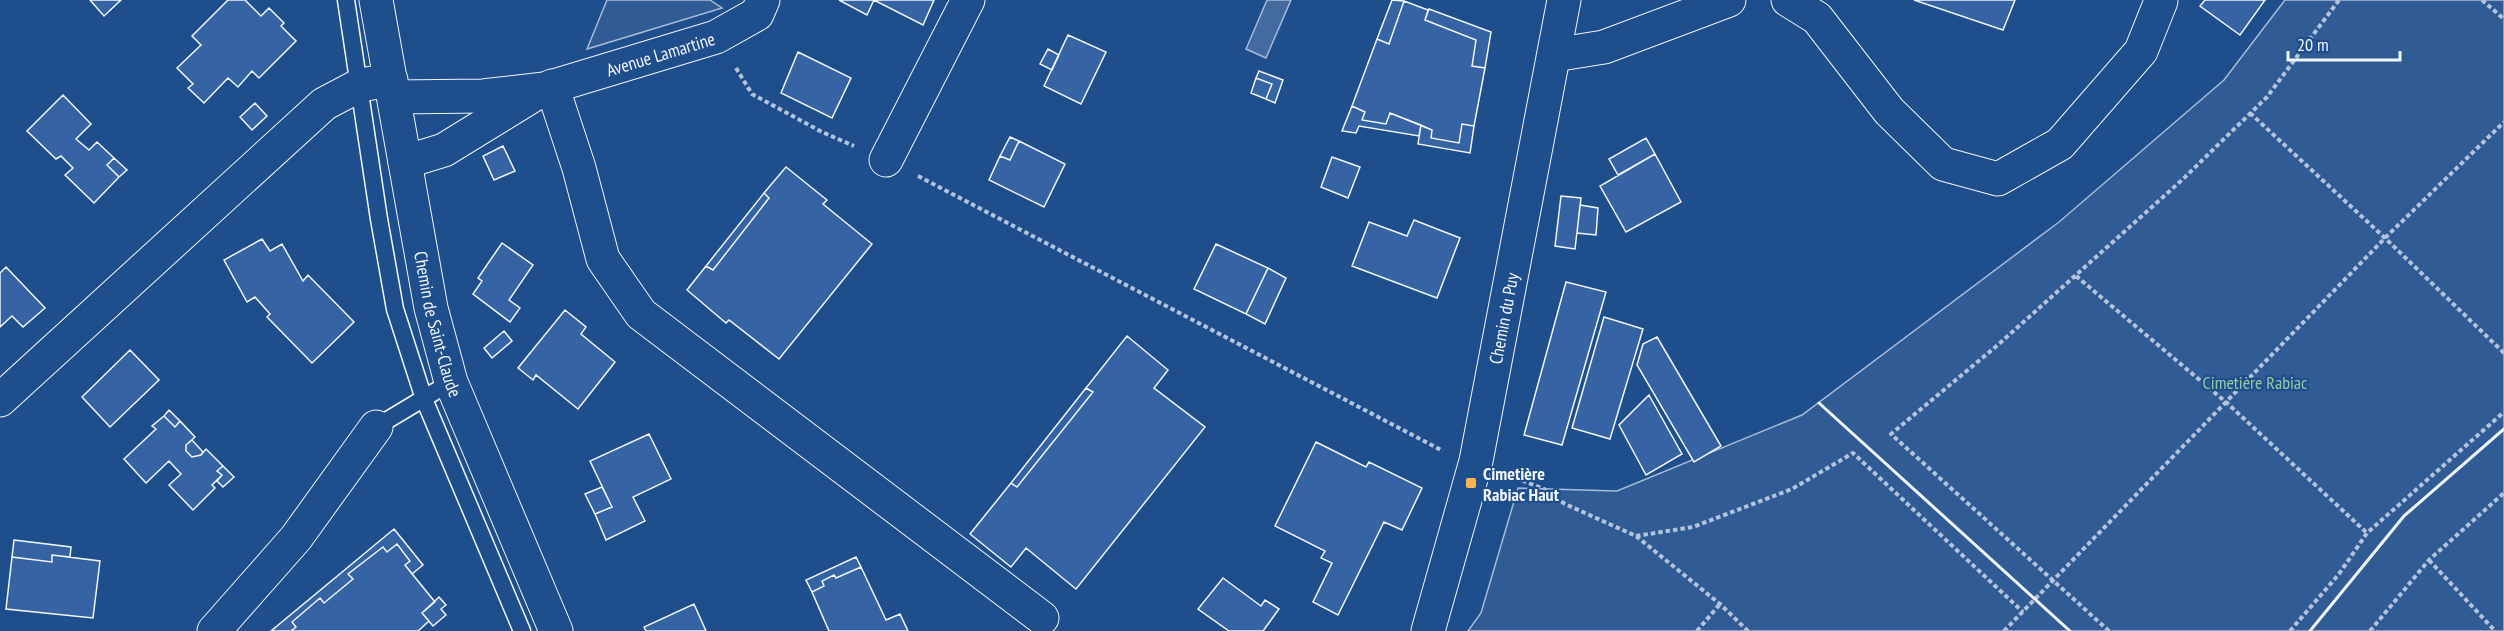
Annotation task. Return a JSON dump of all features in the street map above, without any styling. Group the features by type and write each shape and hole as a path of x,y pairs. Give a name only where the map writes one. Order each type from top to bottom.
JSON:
{"street":[{"name":"Chemin de Saint-Claude","path":"376,0 382,87 405,162 431,308 452,382 556,631"},
{"name":"Avenue Lamartine","path":"382,87 483,96 548,88 716,37 757,14 763,0"},
{"path":"886,160 968,0"},
{"name":"Chemin du Puy","path":"1428,631 1476,461 1564,0"},
{"path":"1554,55 1605,47 1729,0"},
{"path":"1788,0 1817,18 1889,111 1943,164 1998,179 2060,144 2141,51 2162,1"},
{"path":"0,400 324,104 382,87"},
{"name":"Avenue Lamartine","path":"405,162 444,150 548,88"},
{"path":"548,88 579,168 603,259 640,314 1042,618"},
{"path":"214,631 296,538 376,427"}],"lane":[{"name":"Chemin de Saint-Claude","path":"346,0 382,87 379,219 395,309 424,399 522,631"},
{"path":"376,427 452,382"}],"path":[{"path":"2109,631 1891,434 1999,344 2183,179 2267,97 2339,0"},
{"path":"2482,0 2504,19"},
{"path":"716,37 752,94 822,132 886,160 1461,461 1476,461 1544,489 1565,504 1636,536 1720,604 1748,631"},
{"path":"2250,113 2385,238 2504,353"},
{"path":"2004,631 2385,238 2504,122"},
{"path":"2076,276 2227,403 2367,533"},
{"path":"2290,631 2339,574 2367,533 2504,411"},
{"path":"1636,536 1693,527 1704,523 1792,489 1853,453 2023,612"},
{"path":"2370,631 2429,560 2504,493"},
{"path":"2429,560 2495,631"},
{"path":"1697,631 1720,604"}],"shaded area":[{"path":"607,0 710,0 722,8 587,49"},
{"path":"1267,0 1291,0 1266,58 1246,49"},
{"name":"Cimetière Rabiac","path":"2285,0 2504,0 2504,631 1468,631 1481,613 1518,488 1617,491 1802,415 2059,222 2224,80"}],"building":[{"path":"90,0 121,0 104,16"},
{"path":"228,0 245,0 261,16 269,8 284,23 281,26 296,41 259,78 252,71 238,87 228,78 204,103 188,88 193,84 177,68 201,45 192,36"},
{"path":"839,0 874,0 867,15"},
{"path":"874,0 934,0 923,25"},
{"path":"1392,0 1404,1 1389,44 1377,39"},
{"path":"1914,0 2015,0 2003,30"},
{"path":"2205,0 2265,0 2240,35 2200,6"},
{"path":"1404,1 1428,10 1425,20 1476,40 1472,66 1485,68 1474,126 1462,124 1459,143 1431,138 1432,130 1390,113 1386,124 1362,120 1365,112 1352,106 1377,39 1389,44"},
{"path":"1429,9 1491,32 1485,68 1472,66 1476,40 1425,20"},
{"path":"1068,35 1106,52 1081,104 1044,86"},
{"path":"1048,49 1059,55 1052,70 1040,64"},
{"path":"798,52 851,78 832,118 781,93"},
{"path":"1259,71 1283,80 1275,103 1266,99 1272,84 1256,78"},
{"path":"1256,78 1272,84 1266,99 1251,93"},
{"path":"63,95 91,124 76,139 89,150 97,142 114,158 107,165 119,177 94,203 65,175 73,168 61,156 56,159 27,131"},
{"path":"255,103 267,116 252,130 240,117"},
{"path":"1352,106 1365,112 1362,120 1386,124 1390,113 1421,125 1419,136 1359,126 1356,133 1342,131"},
{"path":"1462,124 1474,126 1470,153 1418,144 1421,125 1432,130 1431,138 1459,143"},
{"path":"1010,137 1019,141 1010,160 1000,156"},
{"path":"1646,138 1655,154 1618,175 1609,159"},
{"path":"1019,141 1065,164 1044,207 989,180 1000,156 1010,160"},
{"path":"503,146 515,171 494,180 483,156"},
{"path":"1655,154 1681,202 1626,232 1600,186"},
{"path":"1332,157 1360,167 1348,198 1321,187"},
{"path":"114,158 127,170 119,177 107,165"},
{"path":"786,167 827,200 823,204 872,244 779,359 729,320 726,323 687,290 706,266 713,270 769,198 764,193"},
{"path":"764,193 769,198 713,270 706,266"},
{"path":"1561,196 1581,198 1575,249 1555,246"},
{"path":"1580,205 1598,208 1596,235 1577,233"},
{"path":"1414,220 1460,238 1437,298 1352,266 1369,222 1407,236"},
{"path":"262,239 270,251 282,244 303,281 308,275 354,322 312,363 267,317 270,314 255,297 247,302 224,260"},
{"path":"502,243 533,265 509,300 520,308 510,322 473,294 482,281 478,278"},
{"path":"1216,244 1268,268 1246,314 1194,289"},
{"path":"6,267 45,308 23,327 12,316 0,327 0,273"},
{"path":"1268,268 1286,278 1265,324 1246,314"},
{"path":"1566,282 1606,292 1562,445 1524,435"},
{"path":"565,310 586,327 581,334 615,362 578,409 536,375 533,380 518,368"},
{"path":"1604,317 1643,329 1610,439 1572,428"},
{"path":"504,331 512,341 492,358 484,348"},
{"path":"1127,336 1168,370 1154,388 1205,427 1076,589 1026,548 1011,567 970,534 1011,483 1017,487 1093,392 1086,388"},
{"path":"1657,337 1721,446 1694,462 1637,365 1643,344"},
{"path":"130,350 159,380 110,427 82,397"},
{"path":"1086,388 1093,392 1017,487 1011,483"},
{"path":"1649,395 1682,454 1646,475 1619,425"},
{"path":"169,410 180,421 175,427 164,416"},
{"path":"164,416 175,427 180,421 195,437 186,445 186,451 192,457 201,455 206,449 223,466 217,471 222,475 212,485 215,488 193,510 169,485 181,474 169,461 146,483 124,459 156,429 152,426"},
{"path":"649,434 671,479 633,497 645,521 606,540 595,514 612,507 590,461"},
{"path":"192,440 203,452 201,455 192,457 186,451 186,445"},
{"path":"1316,442 1366,467 1369,462 1422,488 1402,530 1384,522 1338,615 1313,602 1332,563 1321,558 1325,551 1275,526"},
{"path":"223,466 234,477 223,487 217,481 222,475 217,471"},
{"path":"602,487 612,507 595,514 585,494"},
{"path":"394,529 423,565 412,574 405,565 410,561 397,544 387,552 383,547 348,574 353,579 324,603 320,598 292,622 296,627 291,631 271,631"},
{"path":"14,540 71,547 70,557 52,555 52,562 12,557"},
{"path":"397,544 410,561 405,565 435,602 422,613 429,621 418,631 291,631 296,627 292,622 320,598 324,603 353,579 348,574 383,547 387,552"},
{"path":"52,555 100,561 93,618 6,609 12,557 52,562"},
{"path":"856,557 861,567 836,578 834,575 822,581 824,586 812,592 806,580"},
{"path":"861,567 886,620 900,614 908,631 829,631 812,592 824,586 822,581 834,575 836,578"},
{"path":"1223,578 1261,606 1265,600 1279,609 1263,631 1229,631 1198,609"},
{"path":"439,597 446,605 441,609 446,615 433,626 422,613"},
{"path":"694,604 706,631 646,631 644,627"}],"wall":[{"path":"1819,403 2070,631"},
{"path":"2310,631 2404,516 2504,429"}],"place":[{"name":"Cimetière Rabiac Haut","path":"1471,483"}]}
